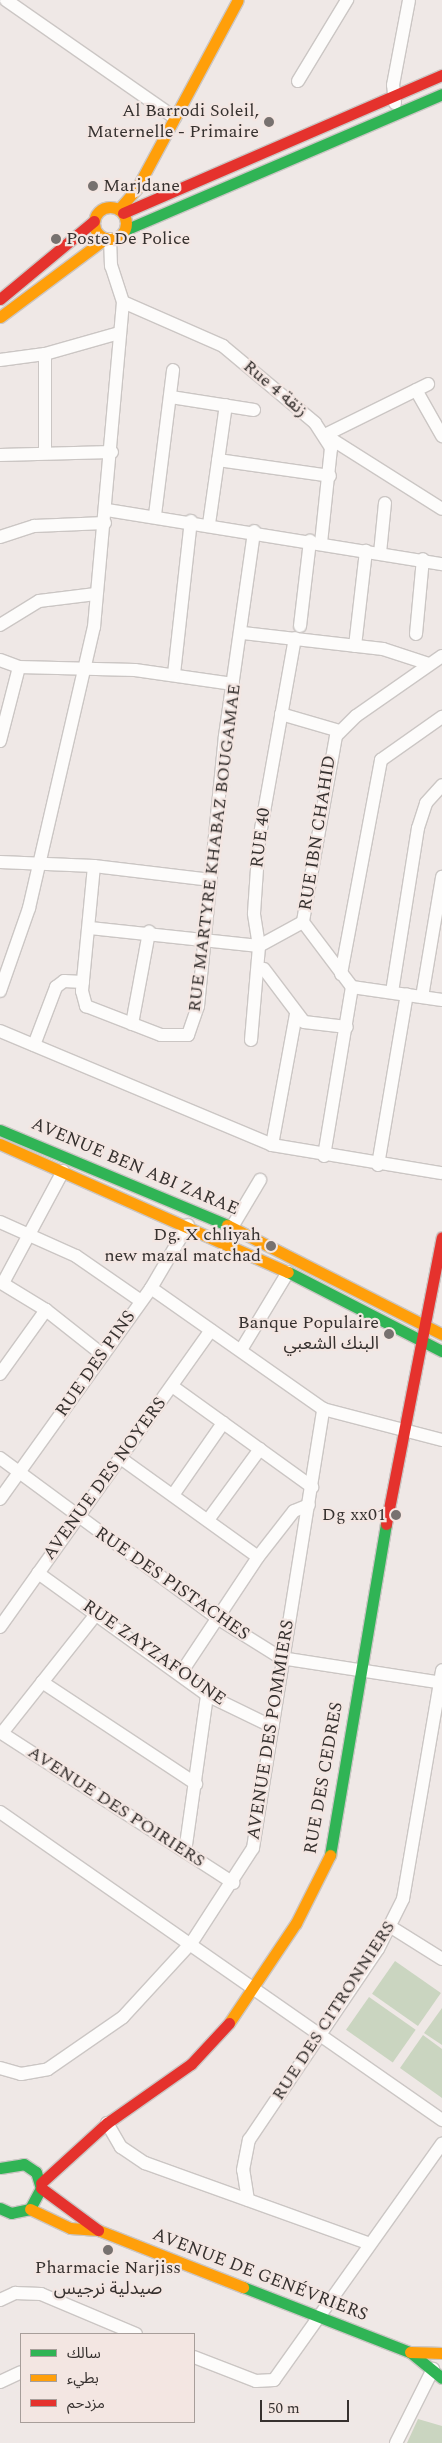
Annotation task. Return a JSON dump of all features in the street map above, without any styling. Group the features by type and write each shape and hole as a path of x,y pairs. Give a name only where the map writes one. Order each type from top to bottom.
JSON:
{"main road":[{"path":"117,210 174,118 238,0"},
{"path":"0,299 94,221 442,75"},
{"path":"0,317 63,266 125,230 397,110 442,94"},
{"path":"306,133 316,146"},
{"path":"117,210 125,230"},
{"path":"94,221 97,232 108,239"},
{"name":"AVENUE BEN ABI ZARAE","path":"0,1130 232,1227 442,1334"},
{"name":"AVENUE BEN ABI ZARAE","path":"0,1144 288,1272 442,1351"},
{"name":"RUE DES CEDRES","path":"30,2210 41,2185 72,2152 107,2123 191,2064 217,2040 256,1986 296,1923 330,1855 403,1426 424,1343 442,1237"},
{"name":"RUE DES CEDRES","path":"30,2167 72,2152"},
{"path":"2,2165 30,2167"},
{"name":"AVENUE DE GENÉVRIERS","path":"30,2167 41,2185 98,2230 318,2318 410,2352 442,2353"},
{"path":"1,2210 21,2213 30,2210"},
{"name":"AVENUE DE GENÉVRIERS","path":"30,2210 70,2228 98,2230"},
{"name":"AVENUE DE GENÉVRIERS","path":"410,2352 437,2374"}],"street":[{"path":"298,81 347,0"},
{"path":"397,110 393,94 409,0"},
{"path":"13,2 174,118"},
{"path":"0,991 21,937 88,668 106,517 119,333 123,302 111,266 108,239"},
{"name":"Rue 4 زنقة","path":"123,302 223,346 325,435 442,509"},
{"path":"0,360 45,354 119,333"},
{"path":"45,354 45,452"},
{"path":"155,515 173,370"},
{"path":"300,626 315,542 330,476 331,448 325,435 428,384"},
{"path":"416,390 442,436"},
{"path":"171,397 254,410"},
{"path":"209,524 226,405"},
{"path":"0,455 45,452 112,452"},
{"path":"218,460 330,476"},
{"path":"380,553 385,503"},
{"path":"0,537 34,526 106,517 155,515 423,559 442,564"},
{"path":"174,674 191,521"},
{"name":"RUE MARTYRE KHABAZ BOUGAMAE","path":"94,866 90,928 83,982 86,1006 170,1037 191,1032 206,938 233,684 243,633 254,531"},
{"path":"355,646 366,551"},
{"path":"416,634 423,559"},
{"path":"0,626 39,601 96,594"},
{"path":"243,633 403,653 429,664"},
{"name":"RUE 40","path":"251,1040 259,946 254,912 259,840 295,638"},
{"name":"RUE IBN CHAHID","path":"352,987 303,922 332,747 339,731 442,656"},
{"path":"0,660 19,667 88,668 174,674 233,684"},
{"path":"0,740 19,667"},
{"path":"280,714 339,731"},
{"path":"341,974 381,760 442,717"},
{"path":"392,992 418,828 426,803 442,785"},
{"path":"0,862 94,866 211,880"},
{"path":"422,997 442,877"},
{"path":"90,928 206,938 259,946 303,922"},
{"path":"132,1024 149,932"},
{"path":"264,969 296,1014 312,1025 347,1027"},
{"path":"34,1045 57,985 83,982"},
{"path":"324,1156 347,1027 352,987 442,1000"},
{"path":"378,1165 407,994"},
{"path":"272,1145 296,1014"},
{"path":"0,1031 272,1145 378,1165 442,1173"},
{"path":"63,1171 32,1235 1,1283 46,1310 103,1355"},
{"path":"232,1227 260,1180"},
{"path":"0,1222 32,1235 97,1268 141,1301"},
{"name":"RUE DES PINS","path":"0,1499 151,1288 188,1226"},
{"path":"242,1350 288,1272"},
{"path":"151,1288 242,1350 323,1409 403,1426 442,1440"},
{"path":"2,1366 46,1310"},
{"name":"AVENUE DES NOYERS","path":"0,1627 77,1516 211,1330"},
{"path":"172,1386 312,1487"},
{"name":"AVENUE DES POMMIERS","path":"0,2068 34,2073 67,2058 123,2016 192,1942 233,1883 253,1848 273,1727 281,1658 309,1505 323,1409"},
{"path":"173,1495 222,1423"},
{"path":"208,1520 260,1449"},
{"path":"119,1457 258,1557"},
{"name":"RUE DES PISTACHES","path":"0,1458 217,1618 281,1658 441,1683"},
{"path":"181,1673 258,1557 294,1511 309,1505"},
{"name":"RUE ZAYZAFOUNE","path":"38,1573 181,1673 207,1695 273,1727"},
{"path":"1,1732 97,1613"},
{"name":"RUE DES CITRONNIERS","path":"248,2200 243,2170 249,2140 322,2034 391,1927 413,1860 442,1670"},
{"path":"42,1682 196,1784"},
{"path":"185,1852 207,1695"},
{"name":"AVENUE DES POIRIERS","path":"1,1732 233,1883"},
{"path":"0,1812 256,1986 442,2120"},
{"path":"391,1927 442,1959"},
{"path":"107,2123 132,2156 370,2244"},
{"path":"195,2357 269,2382 288,2364 318,2318 442,2144"},
{"path":"0,2300 15,2293 41,2294 115,2330 131,2333"},
{"path":"0,2382 20,2372"},
{"path":"396,2443 437,2374"}],"green space":[{"path":"395,1961 441,1993 418,2026 372,1994"},
{"path":"369,1997 416,2030 393,2062 346,2030"},
{"path":"442,2008 442,2045 424,2033"},
{"path":"423,2035 442,2049 442,2098 400,2068"},
{"path":"418,2419 442,2426 442,2443 407,2443"}],"traffic: fast":[{"path":"125,230 442,94"},
{"path":"0,1130 227,1225"},
{"path":"288,1272 442,1351"},
{"path":"330,1855 386,1524"},
{"path":"0,2168 24,2164 36,2172 41,2188 30,2209 11,2213 0,2208"},
{"path":"243,2287 410,2352 442,2378"}],"traffic: slow":[{"path":"119,209 137,188 238,0"},
{"path":"110,207 116,208 121,212 125,217 126,223 125,229 121,234 116,238 110,239 104,238 99,234 95,229 94,223 95,217 99,212 104,208 110,207"},
{"path":"0,317 106,238"},
{"path":"0,1144 288,1272"},
{"path":"227,1225 442,1334"},
{"path":"229,2023 296,1923 330,1855"},
{"path":"30,2209 70,2228 98,2230 243,2287"},
{"path":"410,2352 442,2353"}],"traffic: jam":[{"path":"123,213 442,75"},
{"path":"0,299 94,221"},
{"path":"386,1524 442,1237"},
{"path":"41,2183 107,2123 191,2064 229,2023"},
{"path":"41,2188 98,2230"}],"place":[{"name":"Al Barrodi Soleil, Maternelle - Primaire","path":"269,122"},
{"name":"Marjdane","path":"93,186"},
{"name":"Poste De Police","path":"56,239"},
{"name":"Dg. X chliyah new mazal matchad","path":"271,1246"},
{"name":"Banque Populaire البنك الشعبي","path":"389,1334"},
{"name":"Dg xx01","path":"396,1515"},
{"name":"Pharmacie Narjiss صيدلية نرجيس","path":"108,2250"}]}
